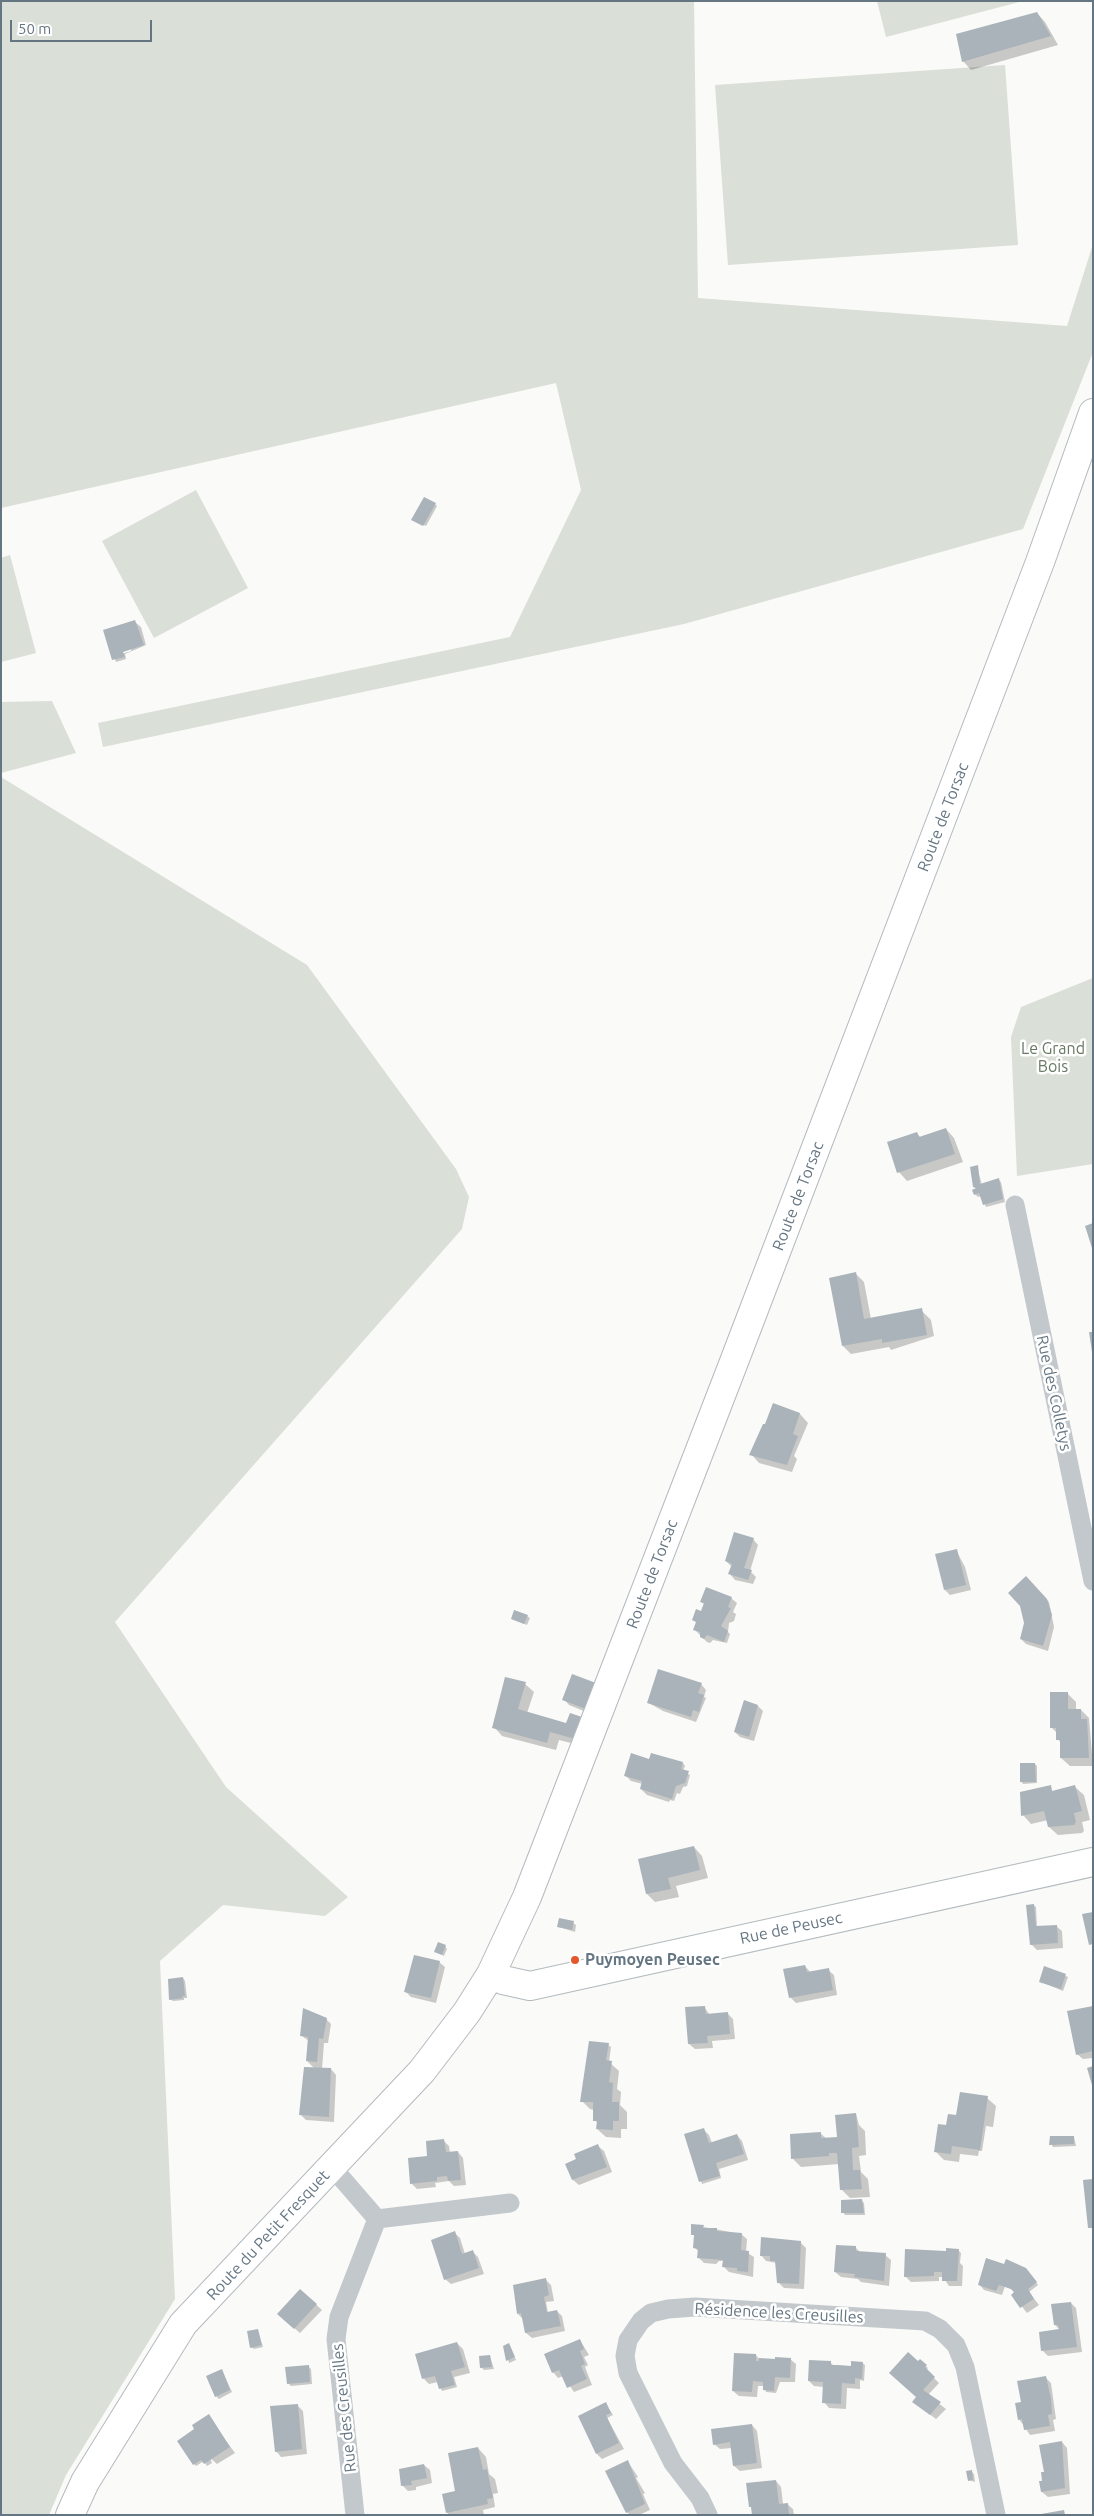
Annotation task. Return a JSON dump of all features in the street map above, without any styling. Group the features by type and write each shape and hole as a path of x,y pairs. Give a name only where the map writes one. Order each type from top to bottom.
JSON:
{"street":[{"name":"Route de Torsac","path":"491,1974 527,1897 725,1385 1036,571 1093,413"},
{"name":"Rue des Colletys","path":"1015,1205 1093,1581"},
{"name":"Rue de Peusec","path":"491,1974 503,1980 530,1986 1093,1862"},
{"name":"Route du Petit Fresquet","path":"70,2515 85,2482 183,2324 422,2071 468,2012 491,1974"},
{"path":"332,2167 377,2219 510,2203"},
{"name":"Rue des Creusilles","path":"356,2515 336,2339 340,2317 377,2219"},
{"name":"Résidence les Creusilles","path":"708,2515 700,2498 673,2463 628,2373 625,2356 628,2340 641,2320 651,2313 668,2309 695,2307 925,2320 940,2329 956,2345 965,2367 996,2515"}],"green space":[{"path":"1,1 694,1 698,298 1067,326 1093,244 1093,352 1023,529 684,624 103,747 98,723 510,637 581,490 556,383 1,508"},
{"path":"877,1 1023,1 886,37"},
{"path":"1005,65 1018,245 728,265 715,85"},
{"path":"196,490 248,588 154,638 102,541"},
{"path":"10,555 36,653 1,662 1,558"},
{"path":"52,701 76,753 1,773 1,702"},
{"path":"1,777 307,965 456,1169 469,1197 462,1229 115,1622 226,1787 348,1897 325,1916 223,1905 160,1961 175,2299 66,2475 49,2515 1,2515"},
{"name":"Le Grand Bois","path":"1093,978 1093,1164 1017,1176 1011,1037 1021,1007"}],"building":[{"path":"1037,12 1051,36 962,62 956,34"},
{"path":"424,497 436,503 423,526 411,520"},
{"path":"135,620 144,645 123,652 125,657 112,660 103,630"},
{"path":"946,1128 955,1154 897,1173 887,1142 917,1132 919,1137"},
{"path":"978,1165 980,1184 999,1178 1003,1199 983,1205 979,1193 974,1195 972,1190 976,1188 973,1187 970,1167"},
{"path":"1093,1223 1093,1248 1092,1248 1085,1226"},
{"path":"856,1272 864,1319 922,1308 927,1335 882,1343 882,1339 842,1346 829,1278"},
{"path":"1089,1332 1093,1332 1093,1352 1092,1352"},
{"path":"773,1403 800,1413 793,1434 798,1436 787,1465 749,1455 763,1424 765,1424"},
{"path":"734,1532 754,1538 744,1568 752,1570 748,1580 728,1574 732,1564 725,1561"},
{"path":"957,1549 966,1585 944,1590 935,1554"},
{"path":"1026,1576 1047,1599 1052,1615 1043,1646 1020,1639 1024,1623 1020,1606 1008,1593"},
{"path":"706,1587 732,1597 728,1607 731,1608 721,1626 728,1631 724,1642 707,1635 704,1639 700,1637 700,1632 693,1630 696,1622 692,1620 696,1609 701,1611 704,1603 700,1602"},
{"path":"514,1610 528,1615 524,1624 511,1619"},
{"path":"658,1669 702,1683 698,1693 704,1695 699,1712 693,1710 691,1717 647,1703"},
{"path":"572,1674 596,1683 586,1709 562,1700"},
{"path":"505,1677 526,1682 518,1709 566,1723 570,1713 582,1717 575,1739 550,1732 547,1743 492,1728"},
{"path":"1050,1692 1068,1692 1068,1709 1081,1709 1081,1719 1087,1719 1089,1758 1060,1758 1060,1740 1056,1740 1056,1728 1050,1728"},
{"path":"744,1700 758,1705 749,1737 734,1732"},
{"path":"631,1753 649,1759 651,1753 683,1762 681,1769 689,1771 685,1783 676,1786 672,1799 640,1789 642,1781 624,1776"},
{"path":"1020,1763 1035,1763 1036,1782 1020,1782"},
{"path":"1051,1785 1052,1791 1075,1785 1082,1811 1074,1813 1076,1822 1074,1825 1048,1827 1044,1811 1021,1816 1020,1792"},
{"path":"694,1846 700,1870 668,1878 671,1889 646,1894 638,1859"},
{"path":"1034,1904 1036,1926 1057,1925 1058,1943 1030,1945 1026,1905"},
{"path":"1093,1912 1093,1944 1089,1945 1082,1914"},
{"path":"559,1918 574,1921 572,1930 557,1927"},
{"path":"438,1942 446,1945 442,1955 434,1952"},
{"path":"414,1955 440,1961 431,1998 404,1992"},
{"path":"805,1965 807,1972 829,1968 833,1990 789,1998 783,1969"},
{"path":"1044,1966 1066,1974 1061,1989 1039,1982"},
{"path":"183,1977 185,1996 169,2000 168,1979"},
{"path":"705,2006 706,2014 728,2012 730,2034 707,2036 708,2043 688,2044 685,2007"},
{"path":"1093,2006 1093,2051 1076,2055 1067,2011"},
{"path":"303,2008 327,2018 323,2039 319,2038 317,2062 306,2061 308,2037 300,2036"},
{"path":"589,2041 609,2043 606,2060 612,2061 609,2082 613,2083 612,2102 619,2102 619,2121 613,2121 613,2130 596,2129 597,2121 593,2121 593,2102 580,2102"},
{"path":"1093,2066 1093,2085 1092,2085 1087,2068"},
{"path":"304,2067 331,2068 329,2117 299,2115"},
{"path":"960,2092 988,2096 980,2150 952,2146 951,2154 934,2152 938,2124 946,2125 948,2114 956,2115"},
{"path":"856,2113 859,2147 852,2148 853,2170 860,2170 862,2189 840,2190 837,2153 829,2153 829,2156 791,2159 790,2134 821,2132 821,2138 837,2137 835,2115"},
{"path":"704,2128 709,2143 737,2134 744,2154 716,2163 720,2176 699,2182 684,2134"},
{"path":"1050,2136 1074,2136 1074,2144 1049,2145"},
{"path":"444,2139 446,2152 458,2151 461,2180 448,2181 447,2176 437,2177 437,2181 410,2184 408,2158 427,2156 426,2141"},
{"path":"598,2144 607,2167 572,2180 565,2164 576,2159 574,2154"},
{"path":"1093,2179 1093,2228 1088,2228 1083,2180"},
{"path":"862,2199 864,2213 841,2213 841,2200"},
{"path":"691,2224 704,2225 703,2228 717,2228 717,2231 742,2233 741,2250 749,2251 748,2272 737,2271 737,2268 722,2267 723,2260 697,2258 698,2249 693,2248 694,2235 691,2235"},
{"path":"455,2231 462,2254 473,2250 479,2268 444,2280 431,2240"},
{"path":"761,2237 801,2241 799,2284 777,2283 775,2261 770,2261 770,2256 760,2256"},
{"path":"836,2245 856,2246 856,2251 886,2253 884,2281 854,2277 855,2274 834,2272"},
{"path":"946,2248 959,2249 957,2281 942,2281 942,2272 934,2272 934,2276 904,2277 905,2249 946,2251"},
{"path":"986,2258 1004,2264 1006,2259 1026,2268 1037,2282 1028,2289 1034,2299 1020,2308 1011,2295 1014,2292 1011,2289 999,2285 996,2291 978,2285"},
{"path":"546,2278 549,2295 544,2297 547,2312 557,2310 561,2326 525,2333 521,2313 517,2314 513,2285"},
{"path":"300,2289 317,2304 294,2329 277,2314"},
{"path":"1071,2302 1077,2347 1041,2351 1039,2332 1059,2329 1058,2325 1054,2325 1051,2304"},
{"path":"258,2329 262,2345 250,2348 247,2331"},
{"path":"580,2339 584,2349 580,2351 585,2364 581,2366 587,2379 567,2388 559,2370 552,2373 544,2354"},
{"path":"457,2342 465,2367 451,2371 455,2385 439,2389 435,2376 422,2379 415,2354"},
{"path":"509,2343 515,2357 506,2361 503,2346"},
{"path":"908,2352 918,2361 920,2359 927,2365 925,2367 935,2377 923,2390 941,2402 930,2415 912,2402 916,2397 889,2373"},
{"path":"734,2353 756,2354 756,2361 759,2361 759,2358 791,2358 790,2378 775,2377 774,2391 763,2390 763,2382 753,2381 752,2392 732,2391"},
{"path":"490,2355 492,2367 480,2368 479,2356"},
{"path":"809,2360 831,2361 831,2365 851,2366 851,2361 863,2362 862,2379 855,2378 855,2384 842,2383 841,2404 822,2403 823,2382 808,2381"},
{"path":"309,2365 310,2382 287,2384 285,2367"},
{"path":"222,2369 230,2390 215,2397 206,2376"},
{"path":"1046,2376 1051,2399 1052,2414 1048,2415 1050,2426 1024,2430 1022,2419 1018,2420 1015,2403 1021,2402 1017,2381"},
{"path":"606,2402 611,2413 606,2415 619,2443 596,2454 578,2416"},
{"path":"298,2404 302,2449 275,2452 270,2406"},
{"path":"209,2414 230,2447 204,2464 201,2460 193,2465 177,2441 194,2429 192,2425"},
{"path":"752,2424 757,2463 733,2466 730,2442 713,2445 711,2429"},
{"path":"1062,2441 1065,2488 1041,2492 1039,2481 1042,2481 1041,2472 1044,2472 1039,2445"},
{"path":"478,2447 483,2470 487,2469 493,2498 487,2499 488,2504 446,2513 442,2494 455,2491 448,2453"},
{"path":"628,2460 645,2504 626,2513 605,2471"},
{"path":"424,2464 427,2478 411,2481 412,2485 401,2486 399,2469"},
{"path":"972,2470 973,2480 968,2481 966,2471"},
{"path":"776,2480 779,2504 788,2503 789,2515 752,2515 746,2483"},
{"path":"1064,2510 1065,2515 1041,2515 1041,2514"}],"place":[{"name":"Puymoyen Peusec","path":"575,1960"}]}
